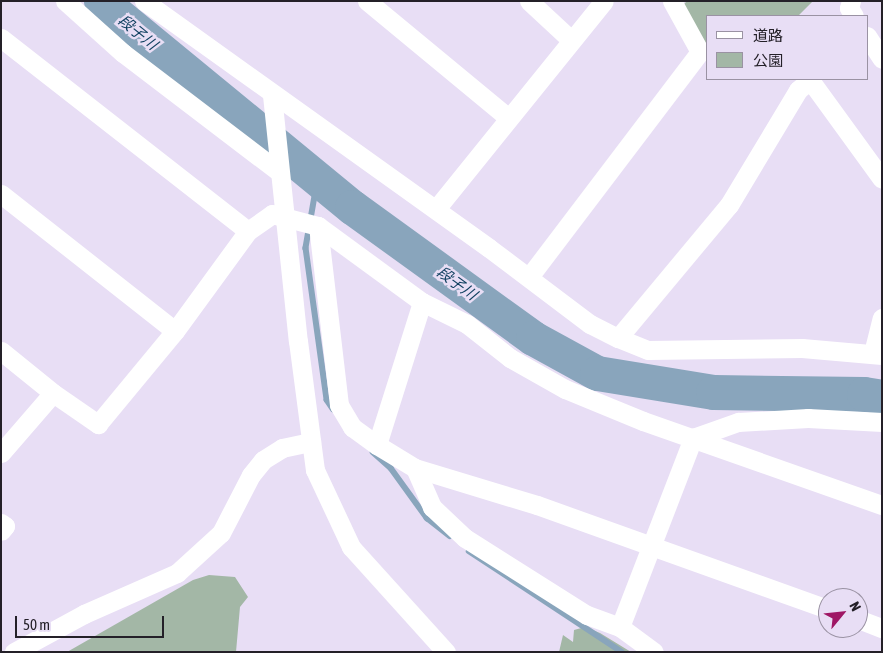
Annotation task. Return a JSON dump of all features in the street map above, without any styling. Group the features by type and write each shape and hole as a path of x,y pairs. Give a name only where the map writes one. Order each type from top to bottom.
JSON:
{"street":[{"path":"64,1 123,53 278,168"},
{"path":"144,1 272,95 436,209 590,324 618,338 648,350 802,348 877,354 882,318"},
{"path":"367,1 507,118"},
{"path":"530,1 572,40"},
{"path":"436,209 507,118 604,1"},
{"path":"529,277 700,52 672,1"},
{"path":"851,1 848,8 853,15"},
{"path":"868,37 882,58"},
{"path":"1,38 248,231"},
{"path":"618,338 729,205 798,90 810,80 882,179"},
{"path":"272,95 278,168 315,470 351,547 446,652"},
{"path":"1,194 175,331"},
{"path":"1,351 53,393 98,424 175,331 248,231 272,214 318,226 422,302 467,324 510,358 565,389 693,438 882,505"},
{"path":"318,226 338,406 352,427 415,468 537,505 818,605"},
{"path":"377,445 422,302"},
{"path":"1,453 53,393"},
{"path":"693,438 745,421 808,418 882,422"},
{"path":"620,627 693,438"},
{"path":"14,652 84,614 176,573 221,533 251,475 262,460 282,448 311,442"},
{"path":"415,468 432,507 465,538 587,614 620,627 654,652"},
{"path":"1,523 5,526 1,531"},
{"path":"868,623 882,628"}],"green space":[{"path":"687,1 813,1 799,15 706,15 706,49 674,14"},
{"path":"209,575 235,577 248,597 240,607 236,652 67,652 193,580"},
{"path":"585,627 600,633 631,652 559,652 563,635 573,642 574,630"}],"waterway":[{"name":"段子川","path":"101,1 352,207 533,338 597,373 713,392 864,394 882,397"},
{"path":"318,179 306,248 327,400 333,409"},
{"path":"373,452 391,468 427,518 450,536"},
{"path":"469,551 622,652"}]}
